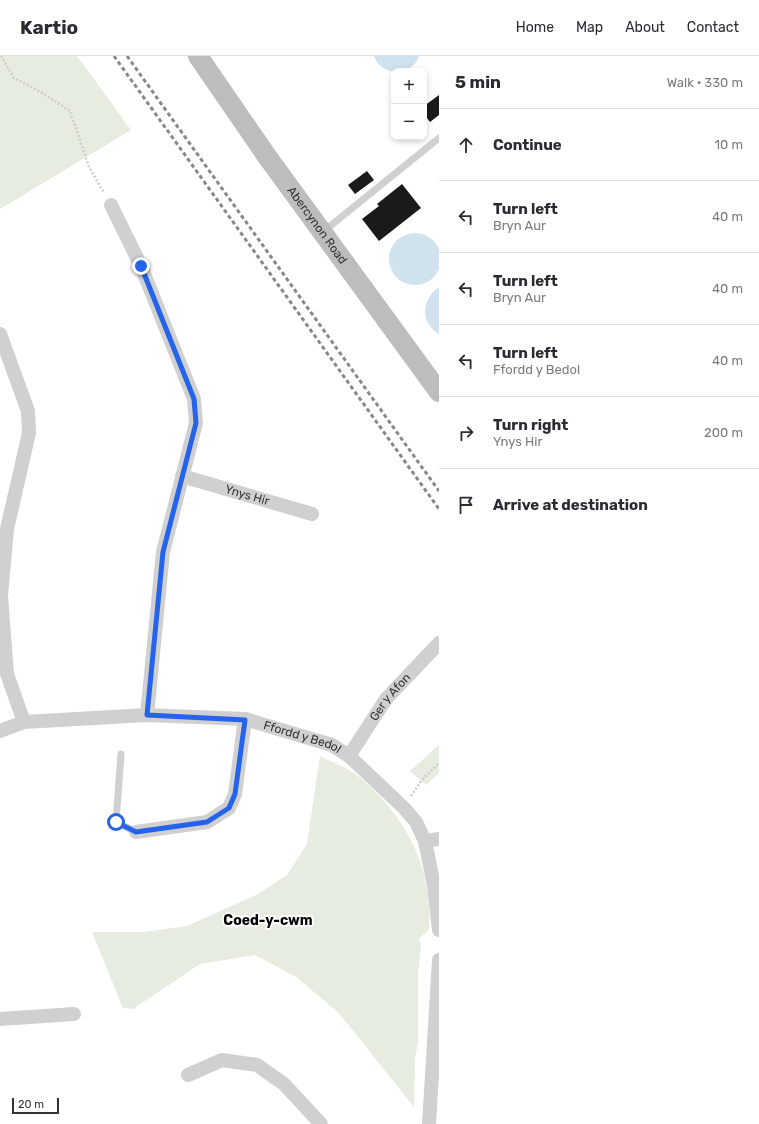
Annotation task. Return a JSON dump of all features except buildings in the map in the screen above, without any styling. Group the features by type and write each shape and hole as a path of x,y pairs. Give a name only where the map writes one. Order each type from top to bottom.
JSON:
{"street":[{"name":"Abercynon Road","path":"198,56 322,232 439,392"},
{"path":"110,205 141,266 194,399 196,423 163,552 147,715"},
{"path":"0,334 28,411 29,433 7,529 1,596 7,674 24,722"},
{"name":"Ynys Hir","path":"182,476 312,514"},
{"name":"Ger y Afon","path":"349,756 386,699 439,643"},
{"name":"Ffordd y Bedol","path":"0,731 24,722 147,715 245,720 332,745 349,756 404,808 416,822 424,841 434,886 439,930"},
{"path":"136,832 207,822 229,808 235,794 245,720"},
{"path":"424,841 439,839"},
{"path":"429,1124 439,960"},
{"path":"0,1019 74,1014"},
{"path":"188,1075 222,1060 257,1065 284,1084 321,1124"}],"lane":[{"path":"322,232 439,138"},
{"path":"121,754 116,822 136,832"}],"path":[{"path":"1,56 14,78 41,92 70,111 89,166 110,205"},
{"path":"404,808 421,781 439,763"}],"shaded area":[{"path":"0,56 77,56 131,130 0,209"},
{"path":"439,745 439,773 426,785 410,771"},
{"path":"320,756 354,773 390,808 403,826 413,844 421,864 429,907 429,930 419,938 421,947 418,974 418,1043 415,1057 414,1107 339,1013 296,977 255,955 200,964 133,1009 123,1008 92,932 144,932 187,926 258,894 287,875 307,844"}],"water":[{"path":"374,56 419,56 410,68 391,68 391,71 383,68"},
{"path":"410,233 420,233 434,240 441,254 441,264 434,278 420,285 410,285 400,281 393,274 389,264 389,254 393,244 400,237"},
{"path":"439,287 439,334 428,323 425,310 429,298"}],"railway":[{"path":"114,56 439,509"},
{"path":"127,56 439,491"}],"district":[{"name":"Coed-y-cwm","path":"268,920"}],"route":[{"path":"116,822 136,832 207,822 229,808 235,794 245,720 147,715 163,552 196,423 194,399 141,266"}]}
